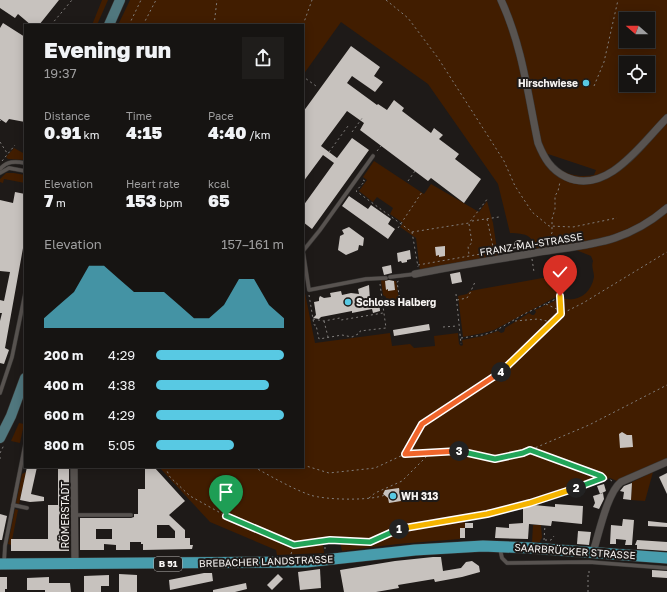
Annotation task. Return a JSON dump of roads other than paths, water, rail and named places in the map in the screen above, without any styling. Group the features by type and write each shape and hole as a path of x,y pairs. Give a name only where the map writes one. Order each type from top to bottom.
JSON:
{"main road":[{"path":"109,24 120,0"},
{"path":"1,440 24,381"},
{"name":"SAARBRÜCKER STRASSE","path":"483,546 499,546 591,557 667,558"},
{"name":"BREBACHER LANDSTRASSE","path":"2,564 306,562 415,550 483,546"}],"street":[{"path":"501,0 507,12 515,37 538,143 542,155 551,166 563,176 574,180 589,181 606,176 626,160 667,118"},
{"name":"FRANZ-MAI-STRASSE","path":"417,274 532,250 596,244 611,240 636,229 652,220 667,208"},
{"path":"591,557 610,498 618,485 621,482 667,462"},
{"name":"RÖMERSTADT","path":"74,468 75,564"}],"lane":[{"path":"304,250 373,156"},
{"path":"0,169 7,163 18,162 24,164"},
{"path":"0,173 9,168 24,171"},
{"path":"304,258 309,290 386,278"},
{"name":"FRANZ-MAI-STRASSE","path":"390,277 417,274"},
{"path":"0,393 13,352 24,299"},
{"path":"2,564 24,450"},
{"path":"13,505 27,508"},
{"path":"75,514 131,515"},
{"path":"499,546 502,558 507,563 591,557 667,568"}],"place":[{"name":"Hirschwiese","path":"586,83"},
{"name":"Schloss Halberg","path":"348,302"},
{"name":"WH 313","path":"393,496"}]}
